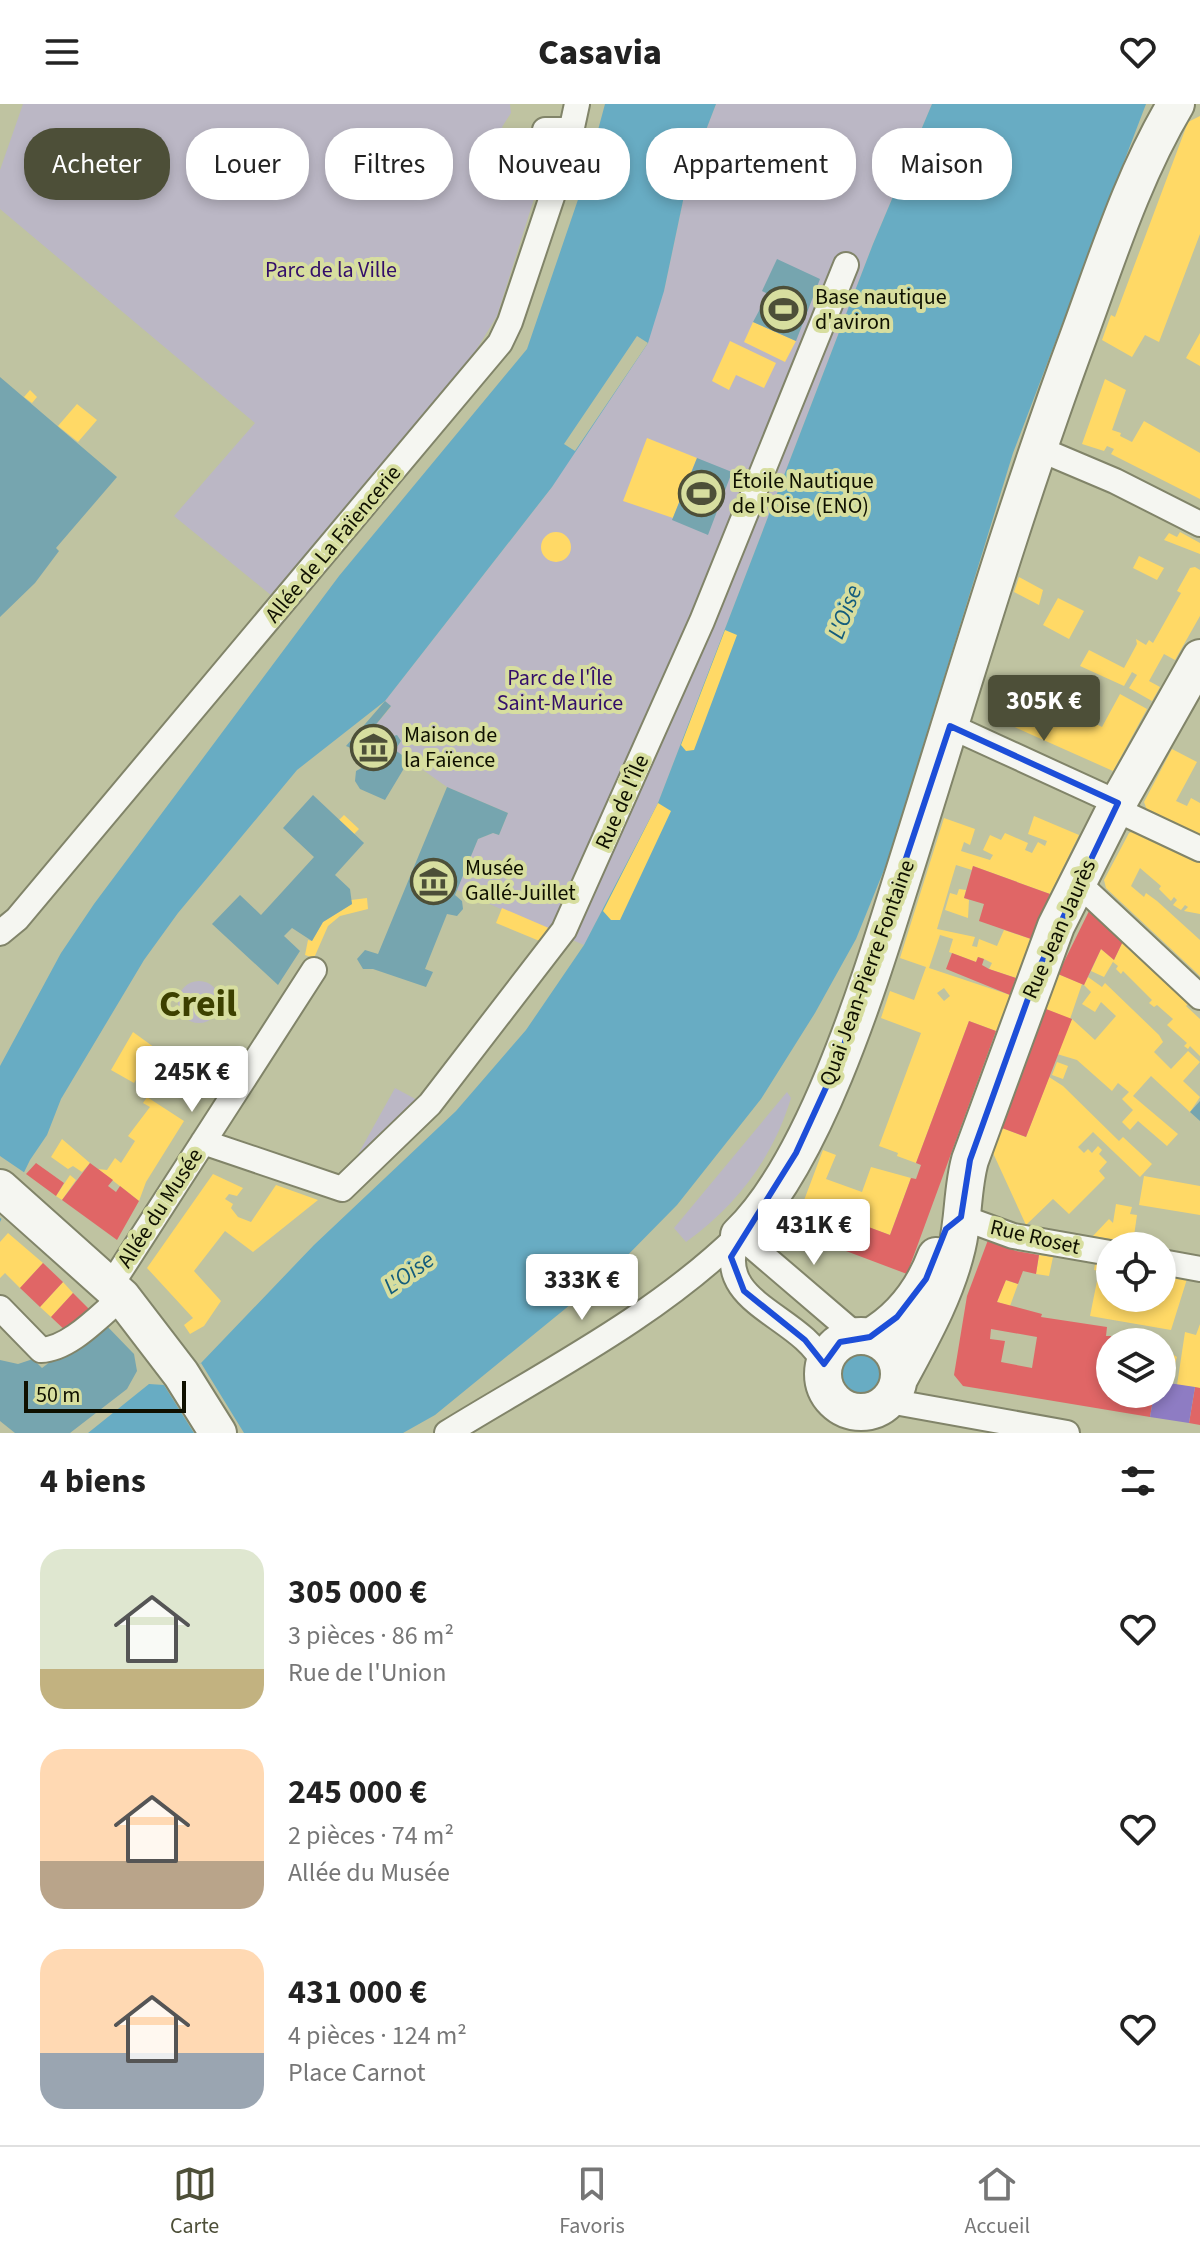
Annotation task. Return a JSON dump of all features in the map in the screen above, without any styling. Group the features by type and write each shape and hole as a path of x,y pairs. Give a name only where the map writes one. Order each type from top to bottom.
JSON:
{"street":[{"name":"Allée de La Faïencerie","path":"572,128 577,104"},
{"name":"Quai Jean-Pierre Fontaine","path":"447,1433 625,1324 706,1268 739,1235 778,1185 840,1057 875,964 1037,448 1142,166 1176,104"},
{"name":"Allée de La Faïencerie","path":"0,933 17,919 500,343 510,322 549,200"},
{"name":"Rue de l'Île","path":"203,1142 342,1189 430,1104 556,942 582,894 702,621 846,265"},
{"path":"1037,448 1115,481 1200,524"},
{"name":"Rue Jean Jaurès","path":"889,1396 949,1278 965,1177 993,1090 1049,941 1116,806 1200,658"},
{"path":"950,726 1200,849"},
{"path":"1077,882 1200,997"},
{"name":"Allée du Musée","path":"0,1308 41,1350 48,1350 72,1338 117,1291 203,1142 314,970"},
{"path":"6,1193 117,1291 181,1374 218,1433"},
{"name":"Rue Jean Jaurès","path":"864,1337 890,1323 912,1299 930,1271 946,1229 961,1217"},
{"name":"Rue Roset","path":"961,1217 1013,1236 1096,1251"},
{"path":"824,1364 805,1340 738,1283 731,1264 739,1235 864,1337 891,1350 899,1366 889,1396 847,1433"},
{"path":"1176,1265 1200,1269"},
{"path":"864,1337 836,1345 824,1364 823,1382 832,1416 853,1412 889,1396 1067,1433"}],"highlighted area":[{"path":"950,726 1118,803 1039,968 970,1160 961,1217 946,1229 926,1279 897,1317 870,1337 840,1342 824,1364 805,1340 744,1291 731,1257 796,1153 840,1057"}],"green space":[{"name":"Parc de la Ville","path":"23,104 510,104 511,113 503,128 469,128 469,200 534,200 497,316 462,373 365,497 272,596 174,516 255,423 0,209 0,170"},
{"name":"Parc de l'Île Saint-Maurice","path":"716,104 932,104 922,128 872,128 872,200 892,200 658,803 584,945 457,890 478,839 493,833 499,835 508,813 447,787 395,750 401,741 397,735 379,740 369,733 391,707 385,701 552,487 664,291 683,200 856,200 856,128 707,128"},
{"path":"199,981 214,987 220,1002 214,1017 199,1023 184,1017 178,1002 184,987"},
{"path":"395,1088 419,1101 351,1167"},
{"path":"787,1092 791,1098 763,1160 721,1213 686,1242 674,1228"}],"water":[{"path":"605,104 716,104 707,128 646,128 646,200 683,200 664,291 648,343 552,487 385,701 297,770 178,913 144,960 61,1099 47,1135 30,1160 0,1222 0,1066 61,953 94,904 339,576 527,349 578,200 630,200 630,128 599,128"},
{"name":"L'Oise","path":"932,104 1146,104 1013,453 888,860 856,939 815,1013 761,1099 677,1205 614,1269 435,1415 403,1433 88,1433 149,1384 164,1385 201,1363 314,1245 456,1111 526,1030 584,945 658,803 892,200 1012,200 1012,128 922,128"},
{"path":"862,1355 876,1361 882,1375 876,1389 862,1395 848,1389 842,1375 848,1361"}],"pier":[{"path":"637,336 648,343 575,451 564,444"},
{"path":"0,1156 25,1173 2,1219 0,1218"},
{"path":"201,1363 244,1433 194,1433 164,1385"}],"building: Logements":[{"path":"1200,116 1200,234 1159,342 1145,335 1132,357 1102,340 1111,315 1115,317 1188,122"},
{"path":"753,322 796,341 785,362 744,342"},
{"path":"1200,333 1200,366 1186,358"},
{"path":"730,341 776,363 764,388 736,375 729,390 712,381"},
{"path":"1105,379 1126,390 1112,430 1132,442 1144,421 1200,453 1200,499 1111,454 1114,449 1107,446 1104,451 1082,444"},
{"path":"30,390 37,397 32,403 24,397"},
{"path":"77,404 97,420 78,442 58,426"},
{"path":"647,438 697,458 673,518 623,501"},
{"path":"556,532 566,537 571,547 566,557 556,562 546,557 541,547 546,537"},
{"path":"1180,532 1200,543 1200,554 1164,540 1169,533 1177,537"},
{"path":"1139,556 1164,568 1157,580 1133,568"},
{"path":"1190,568 1200,570 1200,616 1175,660 1164,654 1149,681 1160,687 1152,701 1129,688 1137,675 1132,672 1124,686 1080,666 1089,650 1124,668 1137,644 1136,639 1146,645 1149,640 1153,643 1181,593 1177,591"},
{"path":"1019,577 1043,590 1039,605 1014,592"},
{"path":"1058,598 1084,611 1069,639 1043,625"},
{"path":"725,630 737,635 694,750 686,751 681,745"},
{"path":"1004,677 1102,727 1120,694 1147,709 1113,771 990,716"},
{"path":"1172,749 1197,762 1176,801 1187,806 1191,798 1200,803 1200,837 1147,810 1144,802"},
{"path":"658,803 671,811 620,920 611,920 603,911"},
{"path":"344,815 359,829 354,834 339,820"},
{"path":"1034,816 1079,835 1050,894 973,866 972,870 956,865 937,929 975,937 972,946 977,947 979,939 997,946 1004,930 1031,939 1016,978 989,969 992,963 984,959 978,957 976,962 949,952 953,939 940,935 929,968 1010,995 996,1031 969,1021 916,1163 897,1156 898,1153 879,1146 921,1033 881,1018 890,991 914,1000 926,967 900,958 944,818 975,829 970,845 964,842 961,851 990,860 993,855 983,850 990,835 1001,840 1005,833 1028,843 1025,850 1032,853 1038,842 1045,846 1047,841 1028,834","holes":["944,988 950,996 944,1001 937,993"]},
{"path":"1136,830 1200,862 1200,914 1184,911 1188,907 1185,905 1181,910 1173,905 1177,900 1174,897 1171,901 1159,889 1161,886 1140,868 1131,886 1144,897 1146,893 1157,901 1200,940 1200,976 1106,888 1104,880 1129,833"},
{"path":"959,889 966,890 964,898 969,900 968,918 945,910 950,893 957,895"},
{"path":"367,898 368,909 340,916 328,926 314,958 305,955 308,940 312,941 323,922 352,904 351,900"},
{"path":"502,908 551,929 542,942 496,923"},
{"path":"1125,937 1192,1000 1186,1006 1200,1019 1200,1056 1190,1046 1188,1049 1184,1046 1187,1043 1167,1025 1173,1019 1157,1005 1154,1007 1149,1003 1152,1000 1123,971 1121,974 1116,969 1118,966 1113,962"},
{"path":"1101,949 1114,960 1104,977 1091,971"},
{"path":"1058,974 1082,984 1070,1019 1046,1009"},
{"path":"1088,977 1102,987 1105,983 1159,1035 1163,1042 1154,1052 1171,1069 1188,1051 1200,1062 1183,1081 1200,1097 1190,1112 1151,1076 1133,1096 1178,1134 1167,1146 1138,1121 1130,1130 1122,1122 1133,1110 1122,1099 1129,1092 1118,1083 1112,1091 1077,1060 1057,1054 1072,1019 1095,1040 1116,1016 1101,1002 1095,1012 1082,1004 1091,992 1084,985"},
{"path":"133,1032 169,1058 162,1066 150,1056 134,1083 111,1070"},
{"path":"1057,1062 1068,1066 1063,1079 1052,1075"},
{"path":"1049,1077 1063,1086 1119,1141 1123,1137 1152,1164 1140,1177 1093,1132 1078,1147 1084,1153 1088,1149 1092,1153 1098,1146 1102,1150 1099,1154 1107,1162 1099,1171 1105,1178 1069,1214 1053,1199 1026,1225 993,1153 1002,1128 1026,1137"},
{"path":"147,1097 184,1121 146,1182 139,1201 98,1169 107,1170 115,1158 121,1163 135,1141 128,1136 150,1107 143,1103"},
{"path":"62,1139 90,1163 82,1172 73,1166 68,1169 51,1157"},
{"path":"823,1150 836,1155 826,1179 862,1192 871,1167 911,1178 890,1235 803,1203"},
{"path":"213,1174 243,1188 237,1196 229,1194 225,1199 233,1204 231,1208 238,1217 251,1222 276,1185 318,1200 253,1252 225,1231 194,1271 221,1301 204,1326 190,1334 184,1325 193,1318 147,1268"},
{"path":"70,1175 76,1180 62,1200 56,1196"},
{"path":"1144,1176 1200,1186 1200,1215 1139,1205"},
{"path":"1116,1204 1132,1207 1130,1214 1137,1215 1135,1232 1097,1232 1109,1219 1113,1223"},
{"path":"8,1233 43,1263 20,1288 5,1273 0,1278 0,1242"},
{"path":"1039,1255 1053,1257 1049,1276 1036,1274"},
{"path":"1176,1277 1187,1279 1172,1328 1090,1316 1096,1286 1096,1312 1176,1312"},
{"path":"1005,1280 1018,1284 1010,1306 997,1302"},
{"path":"63,1282 73,1293 51,1317 40,1307"},
{"path":"1200,1324 1200,1388 1177,1385 1185,1332 1196,1335"}],"building: Commerces":[{"path":"973,866 1050,894 1031,939 979,921 984,904 964,898"},
{"path":"1097,910 1125,937 1114,960 1101,949 1084,985 1058,974 1089,911"},
{"path":"952,953 976,962 978,957 984,959 982,965 1016,978 1010,995 946,969"},
{"path":"1046,1009 1072,1019 1026,1137 1002,1128"},
{"path":"969,1021 996,1031 907,1274 785,1228 796,1200 890,1235 911,1178 916,1179 921,1165 916,1163"},
{"path":"36,1163 64,1183 56,1196 26,1174"},
{"path":"90,1163 113,1180 108,1186 116,1192 120,1186 139,1201 117,1240 62,1200"},
{"path":"988,1240 1016,1251 1039,1255 1036,1274 1023,1271 1018,1284 1006,1280 997,1302 1042,1314 1041,1317 1107,1327 1096,1328 1096,1408 1152,1408 1150,1417 963,1386 954,1375 967,1296","holes":["991,1329 1037,1337 1032,1368 1001,1362 1005,1341 990,1339"]},
{"path":"43,1263 63,1282 40,1307 20,1288"},
{"path":"73,1293 94,1314 68,1333 51,1317"},
{"path":"1195,1387 1200,1388 1200,1425 1189,1423"}],"building: Bureaux":[{"path":"1176,1384 1195,1387 1189,1423 1150,1417 1152,1408 1176,1408"}],"building: Public":[{"path":"777,259 820,279 796,341 753,322 768,294 762,291"},
{"path":"0,377 117,477 56,548 59,551 35,583 0,617"},
{"path":"697,458 732,472 708,535 672,520"},
{"name":"Maison de la Faïence","path":"385,701 391,706 369,733 379,740 397,735 401,741 395,750 409,760 385,800 360,789 355,781 356,771 367,765 371,756 346,746"},
{"name":"Musée Gallé-Juillet","path":"447,787 508,813 499,835 493,833 478,839 455,895 462,901 463,909 457,916 447,914 425,969 433,972 426,987 373,969 363,969 357,959 365,950 378,954"},
{"path":"313,795 364,843 335,875 350,889 352,904 323,922 312,941 292,928 284,936 300,951 278,985 212,924 240,895 261,915 314,857 283,828"},
{"path":"1200,1101 1200,1121 1190,1112"},
{"path":"103,1322 134,1354 137,1371 127,1389 70,1433 15,1433 0,1421 0,1360 18,1364 33,1359 42,1368"}],"place":[{"name":"Base nautique d'aviron","path":"784,310"},
{"name":"Étoile Nautique de l'Oise (ENO)","path":"701,494"},
{"name":"Maison de la Faïence","path":"373,748"},
{"name":"Musée Gallé-Juillet","path":"434,881"}],"district":[{"name":"Creil","path":"198,1004"}]}
